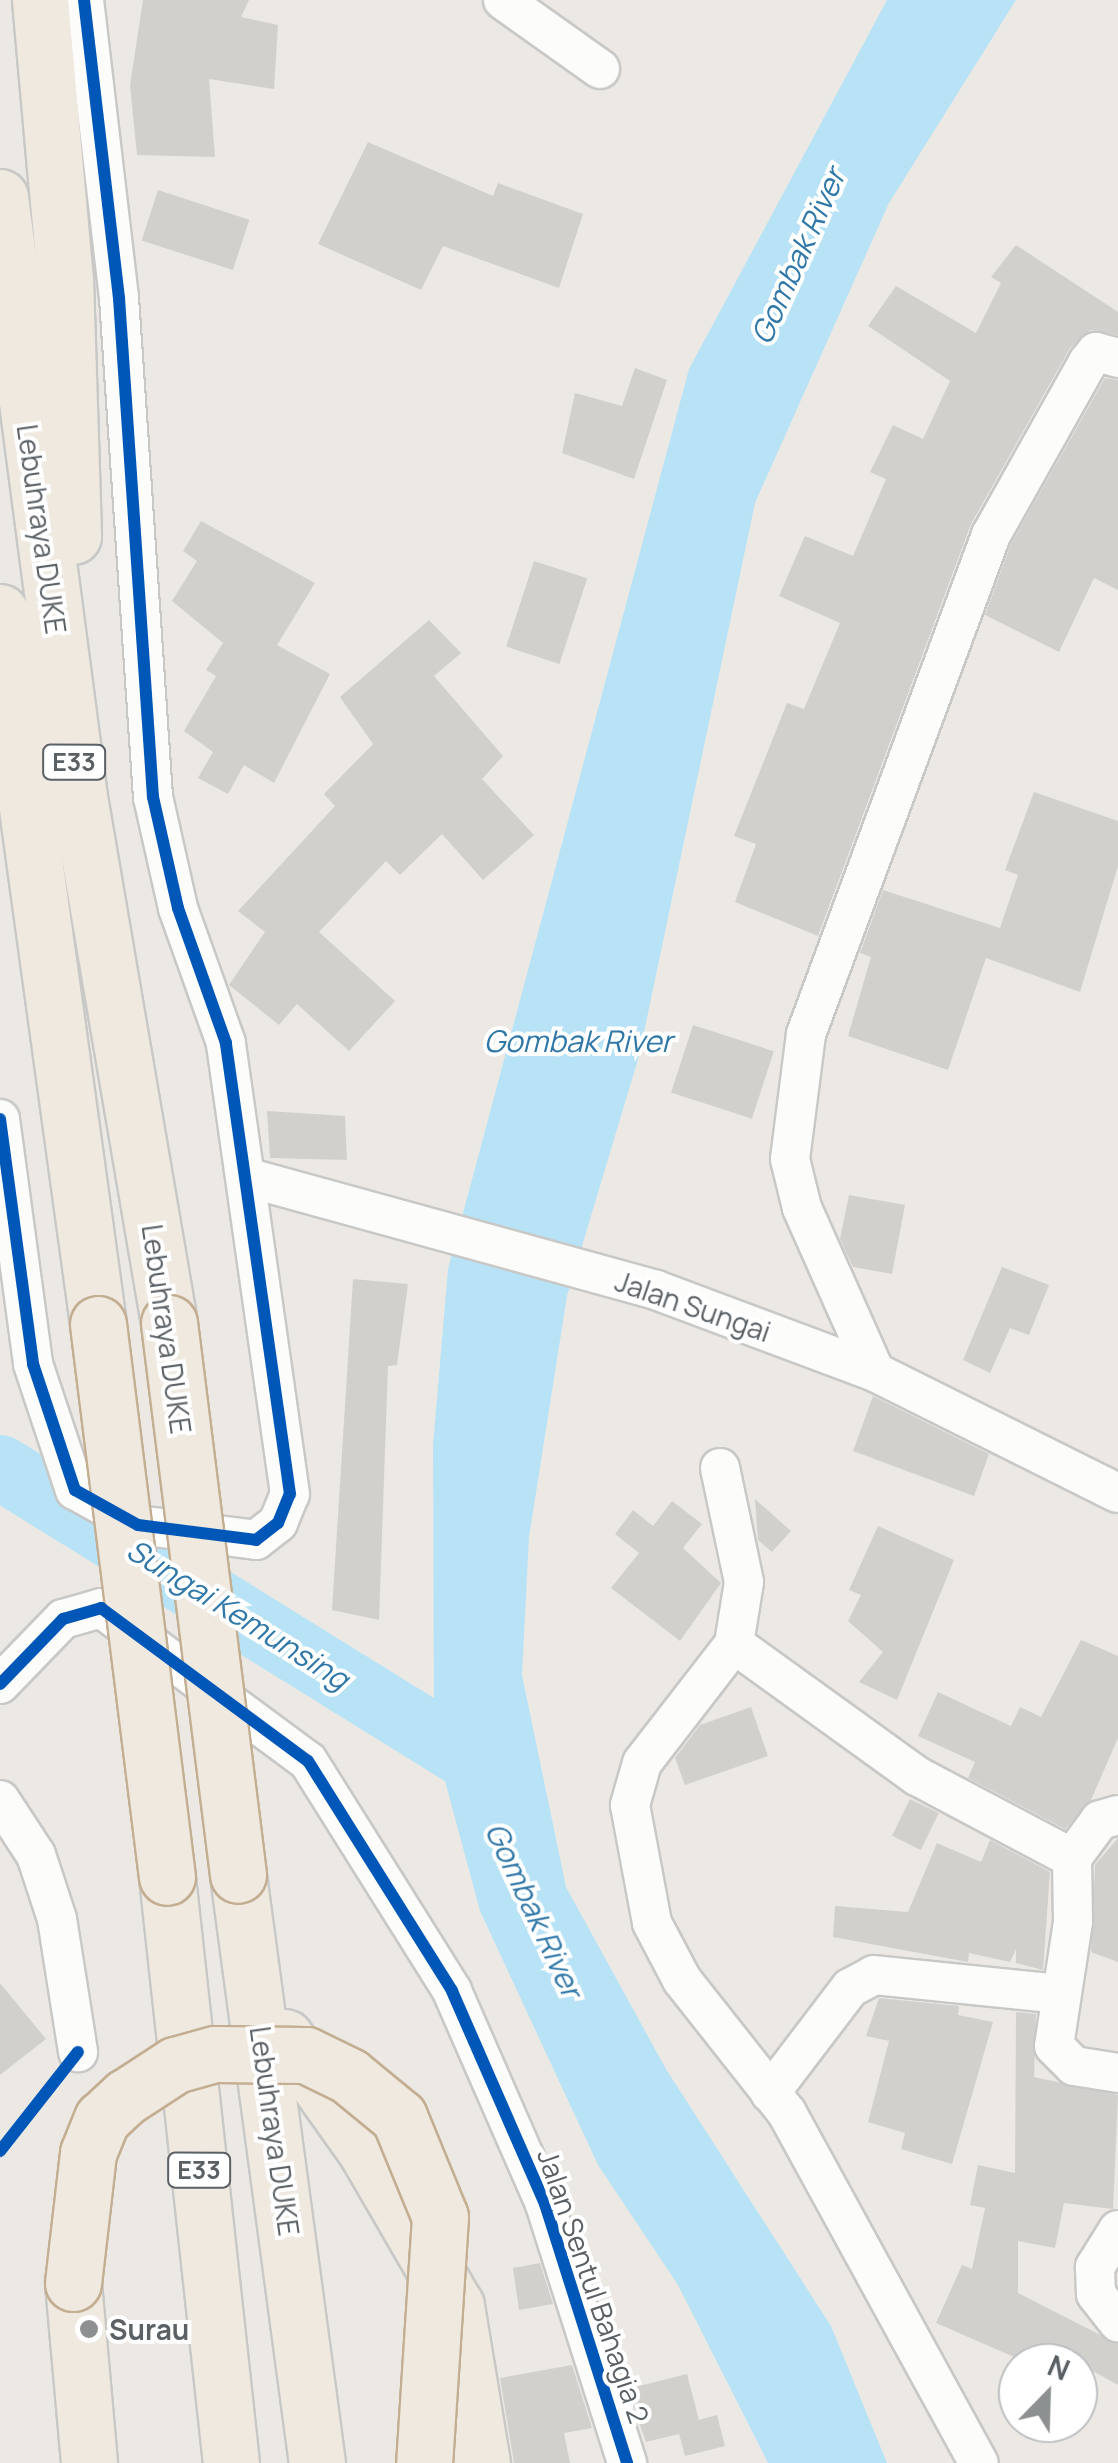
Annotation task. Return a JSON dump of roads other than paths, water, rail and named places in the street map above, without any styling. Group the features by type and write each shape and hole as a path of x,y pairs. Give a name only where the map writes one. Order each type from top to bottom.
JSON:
{"highway":[{"path":"40,0 65,278 79,797"},
{"name":"Lebuhraya DUKE","path":"0,197 79,797 169,1323 317,2463"},
{"name":"Lebuhraya DUKE","path":"0,612 98,1324 167,1877 230,2463"},
{"path":"0,718 28,833"},
{"path":"257,2004 336,2104 456,2306 482,2463"},
{"path":"89,2463 73,2283 88,2152 102,2119 175,2065 256,2051 306,2055 349,2076 400,2117 428,2167 444,2250 424,2463"},
{"path":"295,2274 342,2463"}],"street":[{"path":"0,1120 33,1364 76,1490 138,1526 256,1540 278,1524 290,1494 226,1043 178,908 154,797 119,298 84,0"},
{"path":"503,0 600,69"},
{"path":"875,1372 802,1208 790,1159 806,1034 991,535 1088,362 1096,352 1118,358"},
{"name":"Jalan Sungai","path":"246,1178 656,1290 875,1372 1118,1493"},
{"path":"720,1468 744,1582 734,1644 642,1763 630,1804 652,1924 682,1980 770,2092 864,2245 977,2462"},
{"name":"Jalan Sentul Bahagia 2","path":"0,1684 63,1619 101,1608 308,1760 452,1991 545,2204 627,2463"},
{"path":"734,1644 916,1776 1072,1858"},
{"path":"0,1800 36,1856 58,1919 78,2052"},
{"path":"1118,1815 1100,1820 1072,1858 1060,1994 1060,2059 1118,2073"},
{"path":"770,2092 850,1988 874,1975 1060,1994"},
{"path":"1118,2230 1095,2267 1096,2294 1118,2322"}],"water":[{"name":"Gombak River","path":"887,0 1016,0 889,203 755,503 639,1056 567,1296 529,1537 522,1675 566,1887 666,2069 831,2326 887,2463 768,2463 678,2285 598,2165 480,1911 434,1740 433,1445 448,1269 689,369"}],"waterway":[{"name":"Sungai Kemunsing","path":"0,1467 476,1762"}],"place":[{"name":"Surau","path":"89,2329"}]}
